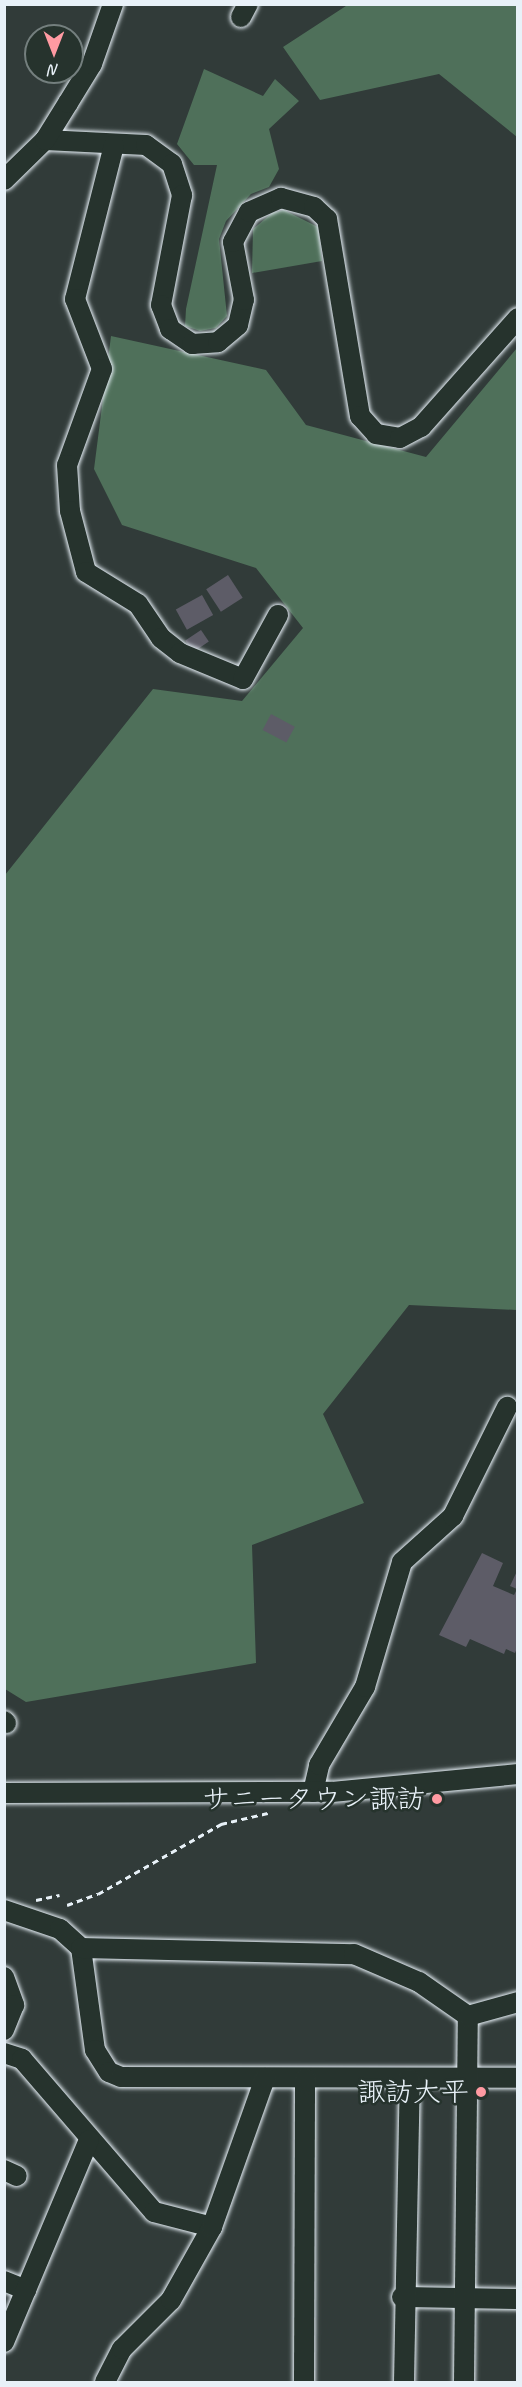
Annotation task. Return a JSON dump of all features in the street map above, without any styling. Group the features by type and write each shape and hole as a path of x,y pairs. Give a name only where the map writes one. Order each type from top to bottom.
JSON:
{"street":[{"path":"4,180 45,141 92,64 112,4"},
{"path":"45,141 138,144 160,153 179,179 182,195 161,305 170,329 192,344 218,342 238,325 244,300 233,243 249,212 264,203 290,199 314,207 327,219 357,404 376,434 400,438 422,427 518,318"},
{"path":"114,144 75,299 102,369 68,465 70,511 86,572 138,604 161,638 180,653 243,679 278,615"},
{"path":"313,1792 315,1774 365,1687 402,1562 453,1516 507,1407"},
{"path":"4,1793 313,1792 438,1786 518,1774"},
{"path":"4,1911 60,1929 81,1948 95,2050 109,2072 121,2077 518,2078"},
{"path":"81,1948 354,1954 419,1982 468,2016"},
{"path":"4,1977 14,2005 4,2030"},
{"path":"468,2016 518,2002"},
{"path":"464,2382 468,2016"},
{"path":"4,2053 22,2059 153,2212 212,2227"},
{"path":"105,2382 122,2349 171,2300 212,2227 265,2078"},
{"path":"304,2078 304,2382"},
{"path":"404,2382 402,2297 410,2079"},
{"path":"4,2342 89,2140"},
{"path":"4,2281 26,2290"},
{"path":"402,2297 518,2299"}],"path":[{"path":"67,1905 98,1894 222,1824 274,1813"}],"green space":[{"path":"349,4 517,5 517,137 439,74 320,100 283,47"},
{"path":"204,69 263,96 275,79 299,101 269,129 279,169 269,187 251,194 226,221 219,239 227,316 216,328 200,331 185,326 186,309 217,165 194,165 177,144"},
{"path":"284,210 318,227 322,261 252,273 253,229 272,213"},
{"path":"111,336 266,370 306,425 426,457 517,348 517,1310 409,1305 323,1414 364,1503 252,1545 256,1663 26,1702 5,1689 5,875 153,689 242,701 303,628 256,568 122,525 94,469"}],"building":[{"path":"228,575 243,598 221,612 206,589"},
{"path":"202,595 213,615 187,630 176,610"},
{"path":"201,630 209,642 193,652 185,641"},
{"path":"271,714 295,727 286,743 263,730"},
{"path":"482,1553 503,1563 493,1586 514,1595 517,1589 510,1586 518,1569 518,1646 515,1653 506,1649 504,1654 470,1639 466,1647 439,1635"}],"place":[{"name":"サニータウン諏訪","path":"437,1799"},
{"name":"諏訪大平","path":"481,2092"}]}
